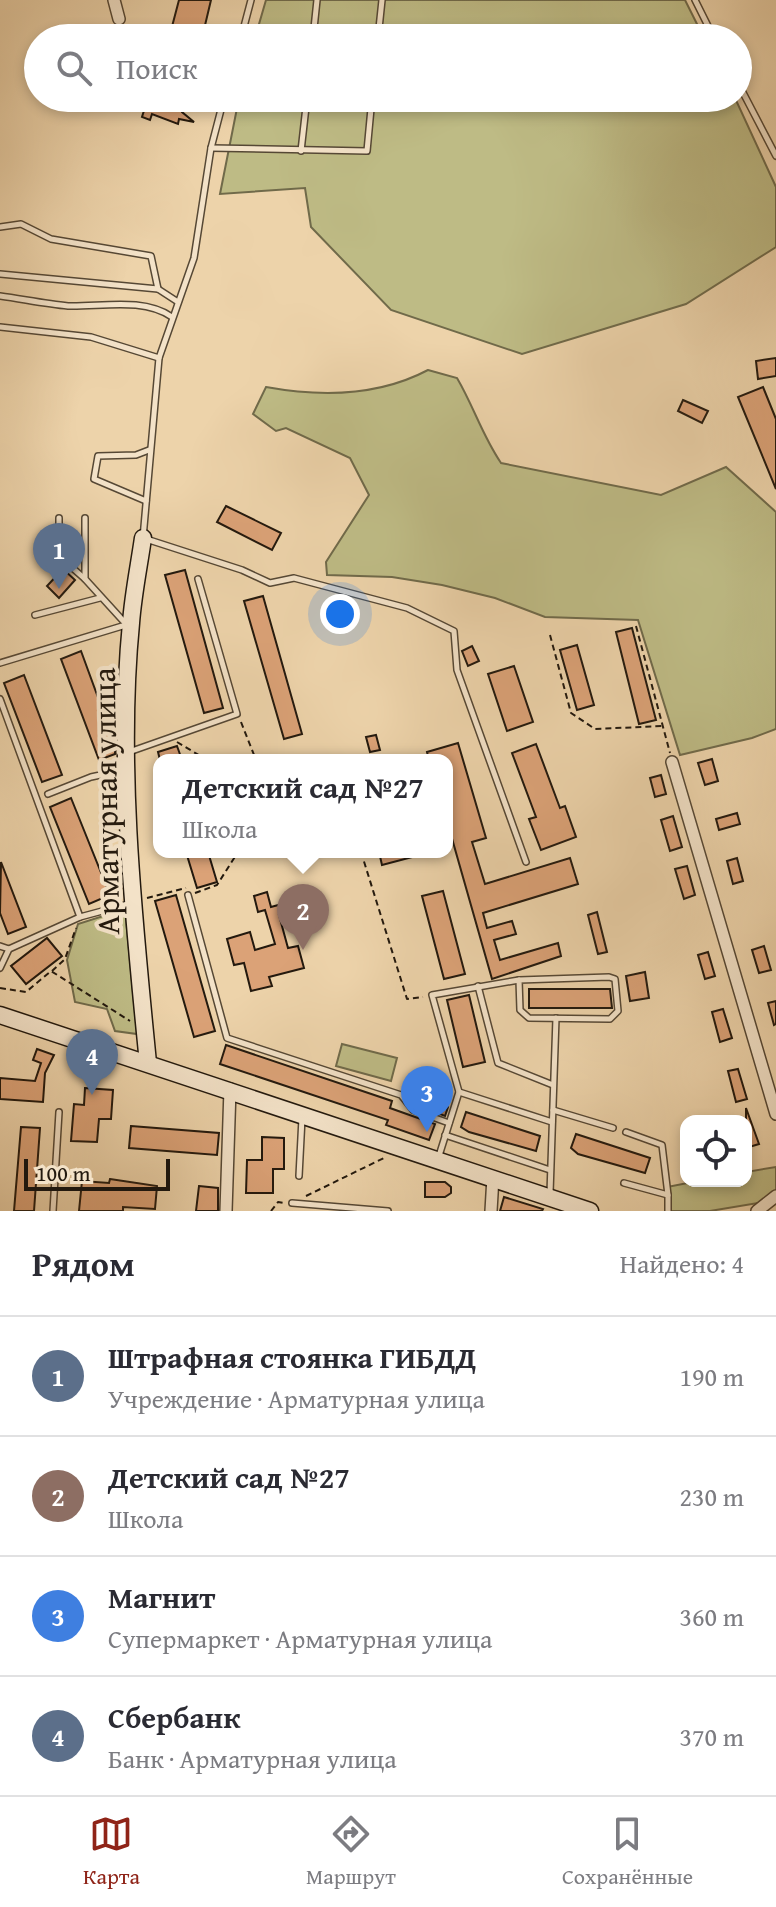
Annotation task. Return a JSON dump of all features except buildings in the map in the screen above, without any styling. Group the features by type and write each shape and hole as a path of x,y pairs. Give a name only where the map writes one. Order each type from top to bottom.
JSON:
{"street":[{"path":"114,0 119,19"},
{"name":"Арматурная улица","path":"143,538 131,624 128,760 133,902 148,1063"},
{"path":"672,762 776,1114"},
{"path":"0,1015 303,1113 590,1211"},
{"path":"226,1211 230,1089"},
{"path":"491,1211 493,1177"},
{"path":"757,1211 776,1196"}],"lane":[{"path":"245,24 251,0"},
{"path":"314,24 317,0"},
{"path":"379,24 382,0"},
{"path":"695,0 707,24"},
{"path":"752,110 776,156"},
{"path":"220,112 211,148 194,258 159,358 143,538 242,570 270,583 294,578 407,608 454,631 457,670 526,862"},
{"path":"301,151 305,112"},
{"path":"211,148 367,151 371,112"},
{"path":"0,227 21,224 51,239 151,256 158,289"},
{"path":"0,274 158,289 178,302"},
{"path":"0,296 68,306 111,304 161,309 172,317"},
{"path":"0,327 91,337 159,358"},
{"path":"146,501 94,479 98,456 136,455 149,450"},
{"path":"59,518 59,556 85,579 121,622 131,624"},
{"path":"85,518 85,579"},
{"path":"48,794 128,760 169,737 237,714 198,579"},
{"path":"35,615 100,598"},
{"path":"0,663 131,624"},
{"path":"0,699 80,917"},
{"path":"188,895 227,1038 401,1095 413,1110 449,1123"},
{"path":"0,968 9,949 80,917 133,902"},
{"path":"0,946 9,949"},
{"path":"438,1159 459,1092 432,995 519,980 615,979 616,1017 523,1016 519,980"},
{"path":"478,986 498,1063 554,1085"},
{"path":"550,1196 556,1018"},
{"path":"459,1092 552,1122"},
{"path":"553,1110 613,1128"},
{"path":"53,1211 59,1112"},
{"path":"299,1176 303,1113"},
{"path":"626,1132 662,1145 668,1211"},
{"path":"445,1135 550,1170"},
{"path":"624,1183 668,1195"},
{"path":"292,1203 388,1211"}],"path":[{"path":"636,626 672,762"},
{"path":"550,635 571,713 595,729 663,726"},
{"path":"237,714 254,754"},
{"path":"169,737 197,754"},
{"path":"133,902 186,887 188,895 217,885 234,858"},
{"path":"363,858 407,999 432,995"},
{"path":"0,988 26,992 65,959 80,917"},
{"path":"51,971 145,1030"},
{"path":"271,1211 278,1202 292,1203 391,1154"}],"shaded area":[{"path":"266,0 685,0 697,24 259,24"},
{"path":"236,112 741,112 776,187 776,247 686,304 522,354 391,310 311,227 305,188 220,194"},
{"path":"428,370 457,378 501,463 661,495 726,467 776,512 776,729 752,738 680,755 638,620 545,617 495,598 442,585 392,577 327,575 326,562 369,495 350,458 286,428 276,431 253,414 266,387 308,392 349,392 390,385"},
{"path":"125,909 137,1034 115,1031 107,1009 75,1002 67,960 78,924"},
{"path":"342,1044 397,1058 391,1081 336,1066"},
{"path":"776,1167 776,1200 710,1211 671,1211 667,1187 680,1184 680,1187 752,1187 752,1171"}],"place":[{"name":"Штрафная стоянка ГИБДД","path":"59,589"},
{"name":"Детский сад №27","path":"303,950"},
{"name":"Сбербанк","path":"92,1095"},
{"name":"Магнит","path":"427,1132"}]}
